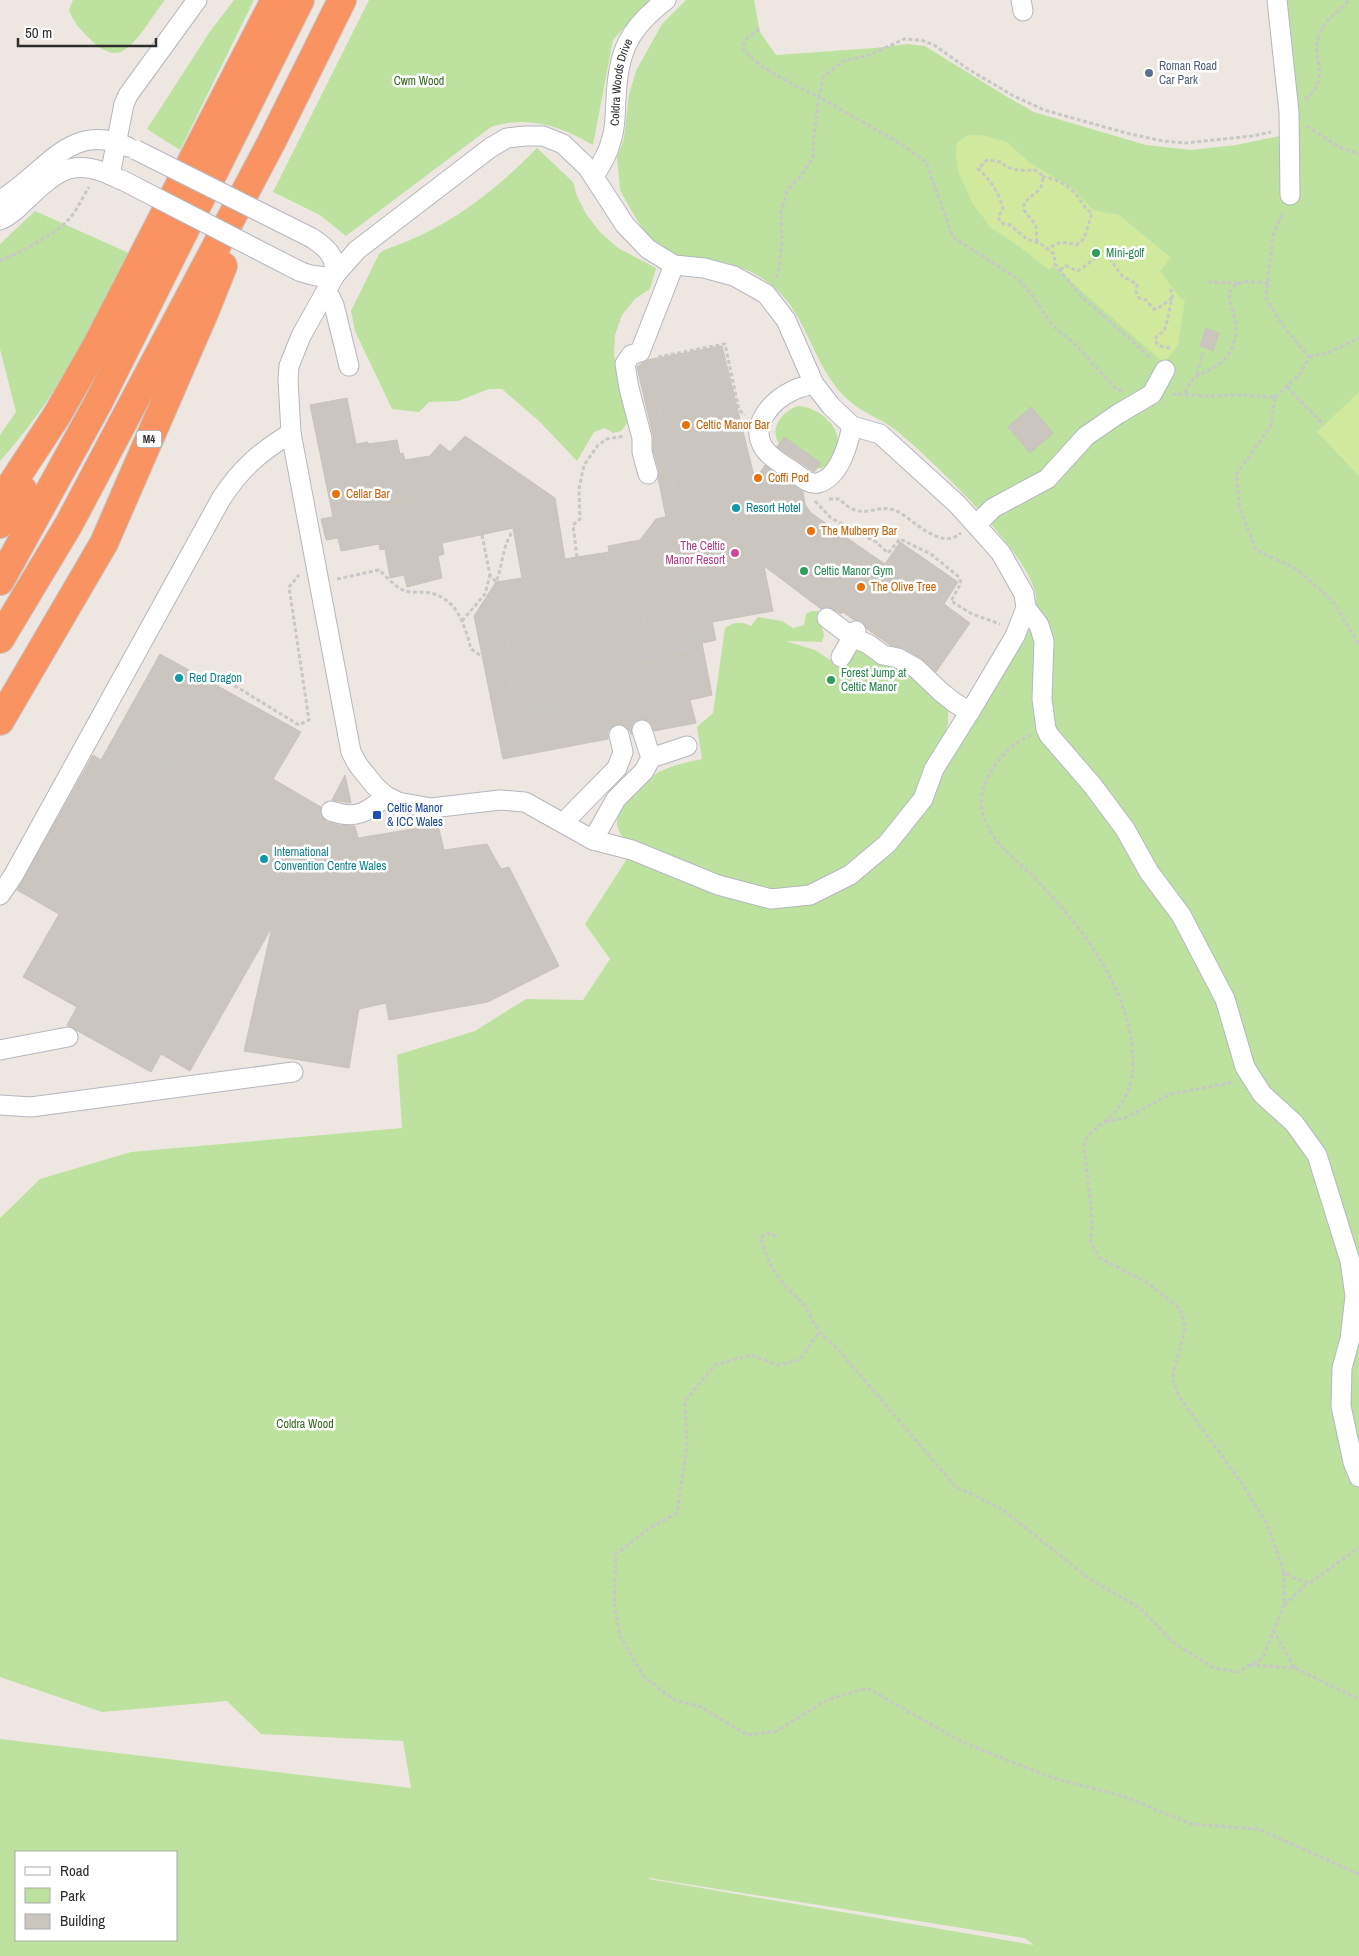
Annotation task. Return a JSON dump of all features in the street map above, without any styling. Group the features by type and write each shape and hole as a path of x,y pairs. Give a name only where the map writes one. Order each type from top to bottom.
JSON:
{"highway":[{"path":"0,502 57,415 98,345 275,0"},
{"path":"0,581 98,403 300,0"},
{"name":"M4","path":"0,639 69,524 270,143 342,0"},
{"name":"M4","path":"0,721 104,543 205,311 270,143"},
{"path":"0,524 179,244"}],"lane":[{"path":"109,175 118,142 124,104 128,94 197,0"},
{"name":"Coldra Woods Drive","path":"594,176 612,141 620,60 636,27 649,13 666,0"},
{"path":"1277,0 1289,120 1290,195"},
{"path":"1026,608 1018,628 970,712 934,768 923,799 887,844 850,874 810,895 771,899 718,884 632,850 593,840 525,802 500,800 431,808 398,802 386,796 366,776 351,752 291,433 289,366 301,336 328,289 357,250 475,159 507,138 525,136 553,139 572,151 594,176 620,218 636,237 659,257 674,265 704,268 734,276 766,294 786,320 814,384 831,406 852,426 880,434 975,522 1001,554 1024,594 1026,608 1039,625 1044,641 1042,699 1046,729 1074,766 1093,786 1125,829 1149,872 1181,915 1225,999 1245,1067 1262,1094 1294,1124 1317,1155 1350,1261 1355,1296 1350,1338 1342,1368 1341,1406 1353,1462 1359,1477"},
{"path":"0,200 12,193 54,156 76,144 98,140 118,142 312,238 331,253 334,260 328,289"},
{"path":"0,220 13,212 47,180 59,172 70,168 109,175 299,271 315,276 327,277 328,289"},
{"path":"648,474 625,364 631,355 640,352 674,265"},
{"path":"975,522 993,508 1047,478 1086,436 1145,398 1165,370"},
{"path":"814,384 794,390 781,397 766,412 759,429 762,445 771,456 808,482 816,483 828,478 837,466 847,450 852,426"},
{"path":"0,895 14,876 221,499 234,479 250,463 291,433"},
{"path":"827,618 854,634 883,655 898,658 916,668 941,692 970,712"},
{"path":"841,657 854,634"},
{"path":"642,730 651,758"},
{"path":"563,823 617,768 622,752 619,735"},
{"path":"593,840 616,799 644,771 651,758 687,746"},
{"path":"332,811 342,815 358,814 370,809 386,796"},
{"path":"0,1050 68,1037"},
{"path":"0,1105 31,1107 293,1072"}],"path":[{"path":"1289,120 1319,81 1318,37 1324,24 1349,0"},
{"path":"759,29 743,42 742,47 748,56 761,67 819,97 901,144 926,162 952,237 1018,279 1031,294 1052,325 1074,343 1116,388 1145,398 1185,393 1208,396 1240,394 1275,398"},
{"path":"766,294 774,287 779,267 782,241 781,212 787,191 801,176 813,158 814,134 823,77 843,61 870,55 904,39 920,40 934,45 976,74 1012,95 1036,106 1126,133 1163,141 1185,143 1252,136 1289,120 1298,120 1339,147 1359,154"},
{"path":"1037,242 1036,226 1024,210 1024,203 1041,188 1043,182 1042,174 1035,170 1022,172 1005,167 1001,162 992,159 987,160 978,170 986,176 1000,197 1003,208 998,217 1001,223 1010,225 1027,239 1037,242 1054,254 1055,264 1080,294 1165,370"},
{"path":"0,261 50,235 69,219 90,185 109,175"},
{"path":"1042,177 1055,180 1074,191 1085,209 1092,213 1084,239 1076,245 1056,243 1048,249"},
{"path":"1290,195 1273,236 1266,298 1284,327 1309,356"},
{"path":"1060,270 1066,266 1078,271 1101,254 1108,256 1122,276 1136,284 1136,292 1140,298 1146,300 1154,308 1157,309 1172,298"},
{"path":"1208,282 1268,283"},
{"path":"1185,393 1188,384 1197,375 1219,365 1227,357 1234,344 1235,316 1229,303 1233,286 1239,282"},
{"path":"1170,289 1172,298 1164,331 1156,337 1155,341 1159,346 1170,348"},
{"path":"1309,356 1327,352 1359,338"},
{"path":"680,520 649,358 725,344 739,410 748,417"},
{"path":"1197,375 1203,353"},
{"path":"1309,356 1302,373 1275,398 1271,426 1236,475 1240,508 1256,550 1295,568 1332,600 1359,644"},
{"path":"1287,386 1324,426"},
{"path":"577,557 573,525 580,519 579,489 584,465 598,445 607,439 640,432"},
{"path":"807,498 815,500 839,499 849,508 856,511 894,509 931,533 946,540 959,535 975,522"},
{"path":"815,500 831,518 876,542 888,553 900,539 931,554 953,571 961,583 951,601 972,614 1018,628"},
{"path":"490,575 496,582 505,548 513,531"},
{"path":"462,621 485,594 489,585 490,575 482,535"},
{"path":"168,765 222,678 299,724 309,720 289,587 314,555"},
{"path":"319,583 379,570 401,590 441,595 455,607 462,621 471,650 483,657"},
{"path":"618,594 613,617 618,641 642,658"},
{"path":"704,610 673,600 660,608 646,612 643,621 645,630 649,636 684,636 698,640 713,624"},
{"path":"506,621 511,681 510,695 521,748 528,749 531,746 528,709 535,707 567,708 586,692 620,669 642,658 687,648 692,662 693,674 663,675 663,679"},
{"path":"586,692 589,706"},
{"path":"1046,729 1021,739 997,763 984,787 982,802 984,820 998,842 1036,880 1078,927 1116,985 1132,1034 1134,1066 1129,1091 1118,1109 1088,1134 1084,1145 1092,1218 1091,1243 1100,1258 1146,1282 1179,1308 1185,1330 1174,1369 1173,1381 1180,1398 1243,1484 1268,1524 1284,1572 1284,1605"},
{"path":"1104,1122 1125,1118 1171,1094 1238,1082 1245,1067"},
{"path":"776,1236 768,1234 760,1238 772,1268 805,1306 819,1332 837,1348 955,1486 1002,1509 1091,1580 1140,1608 1174,1643 1214,1668 1238,1672 1263,1658 1284,1605 1308,1583 1359,1548"},
{"path":"819,1332 800,1360 778,1365 751,1356 715,1365 685,1400 687,1446 677,1513 648,1529 616,1554 614,1603 620,1636 643,1676 674,1700 701,1707 746,1736 777,1731 827,1700 867,1688 964,1743 1053,1778 1123,1796 1191,1824 1258,1830 1359,1874"},
{"path":"1284,1572 1293,1578 1308,1583"},
{"path":"1273,1630 1295,1668"},
{"path":"1250,1665 1295,1668 1359,1700"}],"green space":[{"path":"73,0 165,0 134,42 123,51 115,53 106,51 98,46 79,27 69,10"},
{"path":"234,0 254,0 180,150 147,129 209,33"},
{"name":"Cwm Wood","path":"369,0 649,0 613,40 593,145 569,132 544,124 518,122 491,127 346,236 320,215 273,192"},
{"name":"Coldra Wood","path":"686,0 754,0 760,32 776,55 907,44 925,46 1034,112 1146,145 1191,150 1236,145 1284,135 1277,0 1359,0 1359,1956 0,1956 0,1739 411,1788 403,1741 261,1734 227,1701 102,1712 0,1677 0,1218 40,1179 131,1152 402,1128 397,1055 475,1031 526,999 583,1000 610,959 585,924 632,851 617,826 618,816 633,793 655,775 671,767 702,759 697,727 713,713 725,628 728,626 735,623 744,623 751,626 758,617 782,621 793,628 804,625 806,614 811,611 818,611 824,635 822,642 786,641 815,650 835,663 858,650 899,661 948,709 948,724 935,766 1014,656 1030,627 1035,611 1036,599 1031,581 1018,559 1000,535 955,485 912,444 891,426 856,406 844,396 823,367 799,319 778,291 757,275 738,266 724,262 672,255 654,243 644,231 620,189 617,157 624,138 629,95 636,71 662,24","holes":["649,1878 1024,1938 1034,1945"]},
{"name":"Mini-golf","path":"968,135 981,135 1007,142 1030,163 1074,189 1093,210 1119,215 1171,258 1160,271 1180,298 1185,300 1178,345 1164,363 1053,266 1049,270 1020,247 991,228 973,204 959,174 956,157 957,142"},
{"path":"537,148 573,182 577,196 586,214 600,232 618,248 656,268 650,289 635,299 622,315 615,335 614,355 630,420 621,431 613,433 605,428 594,432 577,461 540,422 502,389 489,389 458,401 429,402 419,412 392,409 355,331 351,311 379,254 384,250 427,232 466,209 503,181"},
{"path":"35,211 131,254 72,362 20,438 0,461 0,435 16,412 0,349 0,244"},
{"path":"1359,392 1359,476 1317,432"},
{"path":"798,406 812,409 819,413 831,423 838,437 837,448 830,461 824,467 816,468 780,445 777,439 776,427 778,421 792,408"}],"building":[{"path":"1206,328 1219,333 1213,351 1200,346"},
{"name":"The Celtic Manor Resort","path":"722,346 755,480 765,465 803,492 805,504 811,513 885,564 900,542 958,582 944,604 970,623 936,672 921,658 903,648 890,645 867,629 861,621 854,620 843,612 841,614 829,607 821,609 764,566 773,611 712,622 716,640 702,643 712,695 690,700 696,723 654,731 649,721 639,719 631,727 632,735 627,727 617,724 608,731 608,739 503,759 474,616 496,582 522,578 513,528 442,543 444,554 438,556 442,578 407,587 404,575 390,578 385,549 380,550 379,544 341,551 338,538 326,540 321,519 333,517 310,405 347,398 356,444 397,440 400,454 403,453 405,460 430,456 440,444 450,452 465,436 555,498 565,559 609,552 608,546 640,540 656,519 666,517 658,478 659,471 653,450 653,435 637,367 647,360"},
{"path":"1031,407 1053,433 1030,453 1008,427"},
{"path":"784,437 821,463 814,472 777,447"},
{"name":"International Convention Centre Wales","path":"160,654 301,732 273,779 321,807 320,814 327,822 355,826 358,838 438,825 444,850 487,844 501,869 509,867 559,966 488,1002 389,1020 386,1003 359,1009 349,1068 244,1051 272,927 190,1071 161,1054 151,1072 67,1025 77,1007 23,977 59,914 17,890 93,755 101,760"},
{"path":"345,775 350,798 351,803 332,800"}],"place":[{"name":"Roman Road Car Park","path":"1149,73"},
{"name":"Mini-golf","path":"1096,253"},
{"name":"Celtic Manor Bar","path":"686,425"},
{"name":"Coffi Pod","path":"758,478"},
{"name":"Cellar Bar","path":"336,494"},
{"name":"Resort Hotel","path":"736,508"},
{"name":"The Mulberry Bar","path":"811,531"},
{"name":"The Celtic Manor Resort","path":"735,553"},
{"name":"Celtic Manor Gym","path":"804,571"},
{"name":"The Olive Tree","path":"861,587"},
{"name":"Red Dragon","path":"179,678"},
{"name":"Forest Jump at Celtic Manor","path":"831,680"},
{"name":"Celtic Manor & ICC Wales","path":"377,815"},
{"name":"International Convention Centre Wales","path":"264,859"}]}
